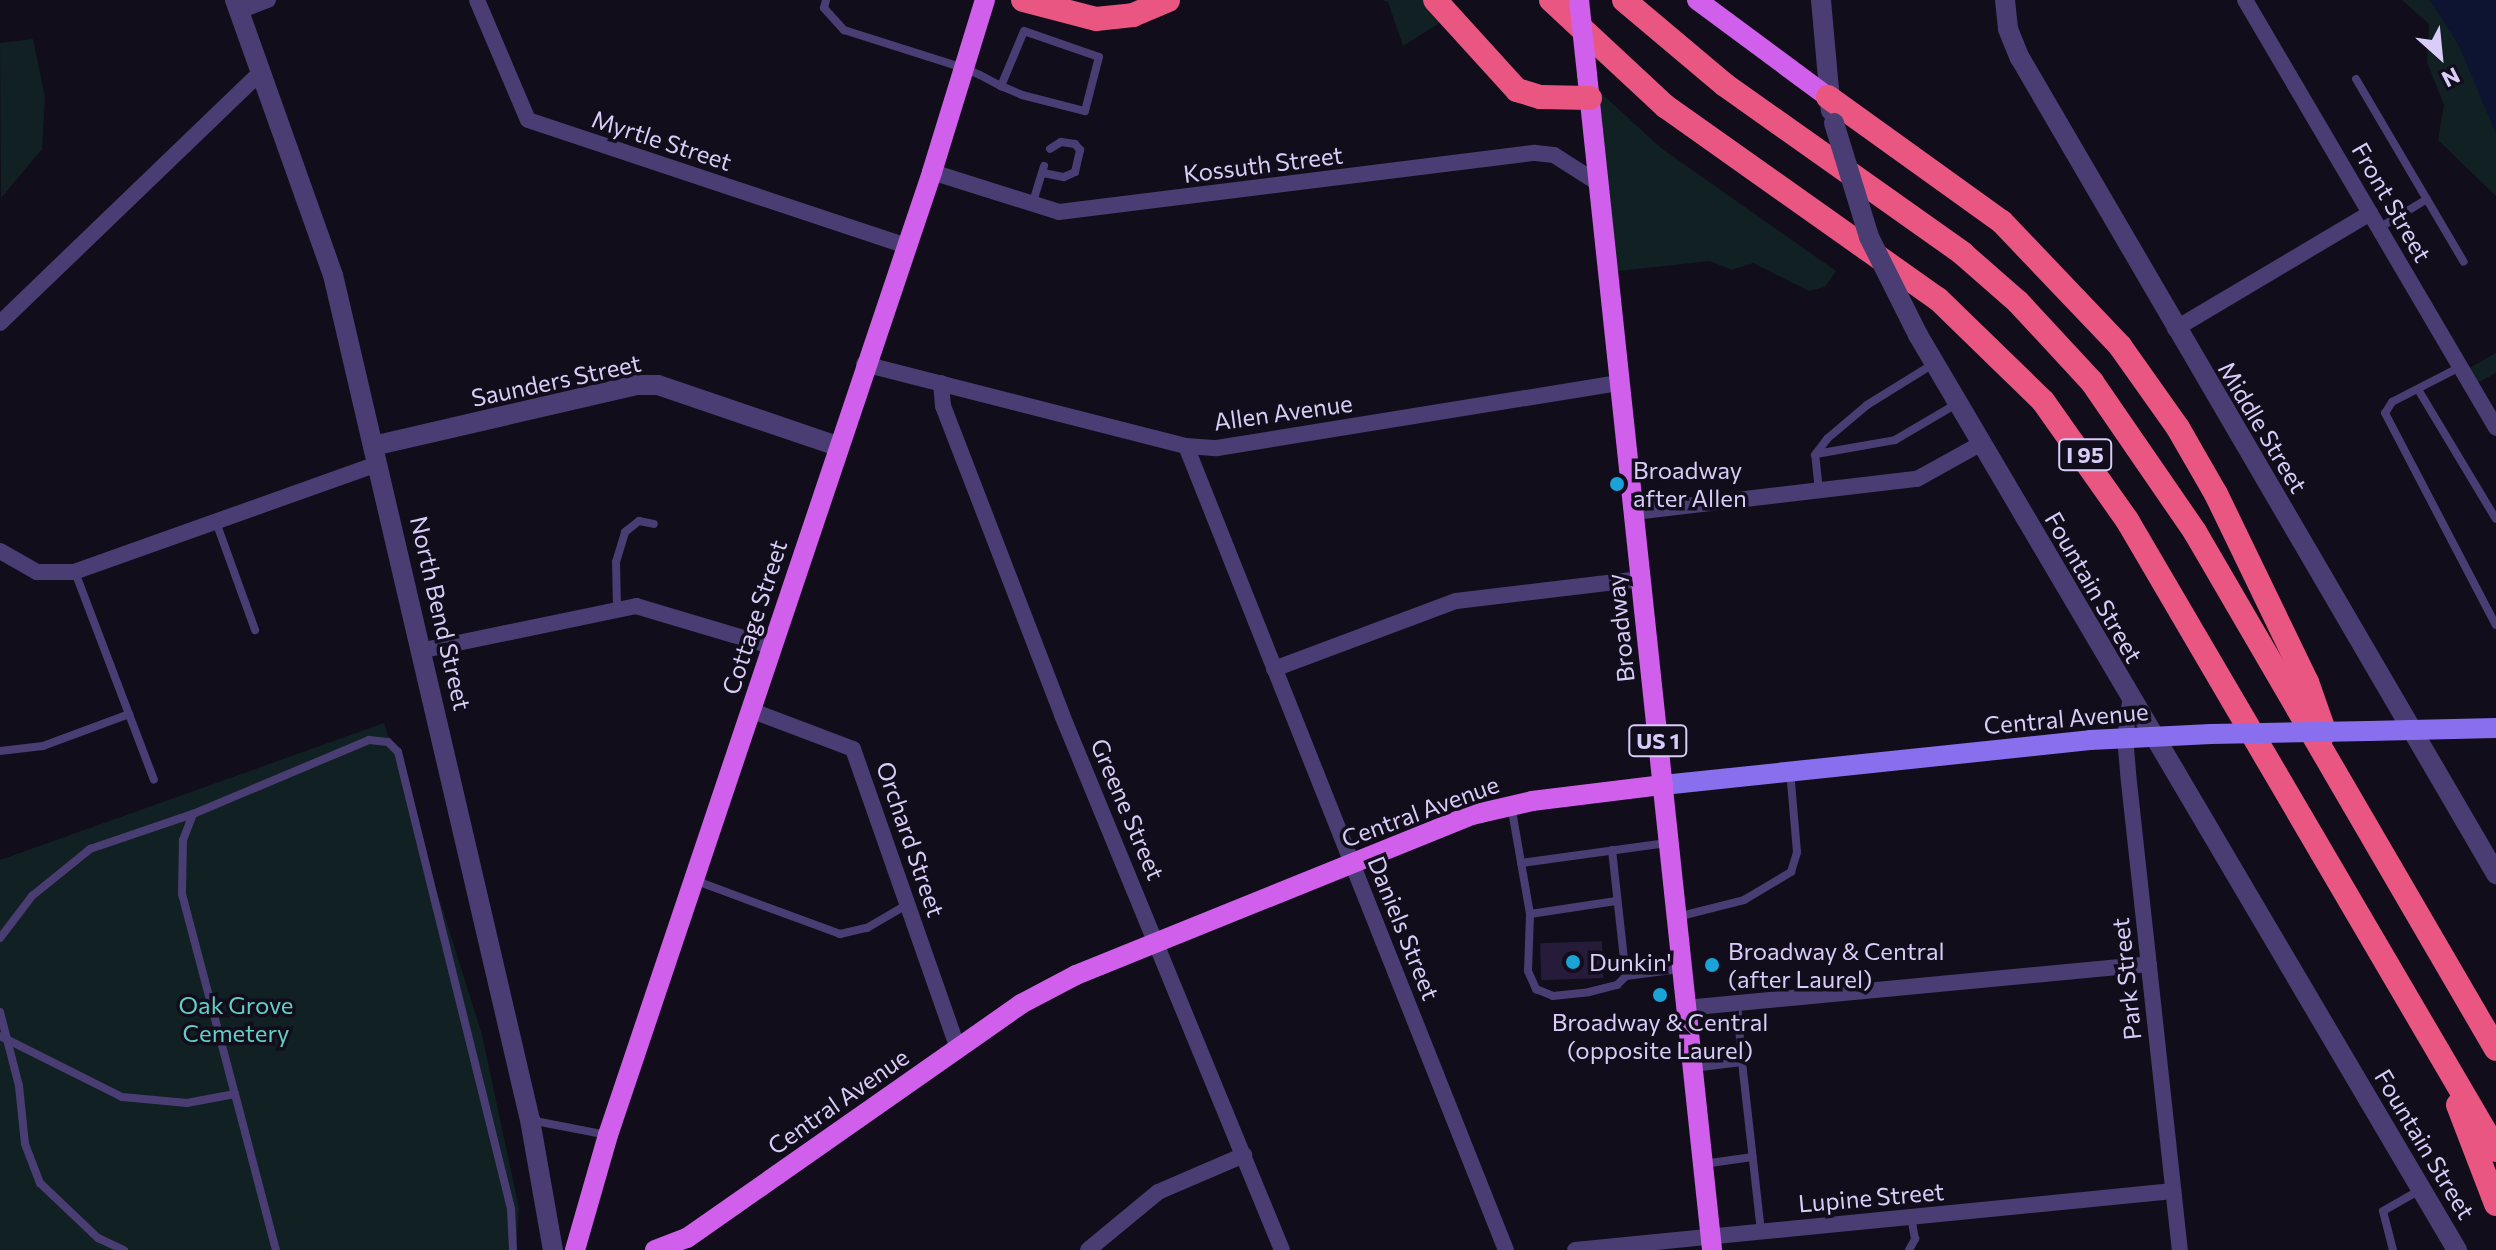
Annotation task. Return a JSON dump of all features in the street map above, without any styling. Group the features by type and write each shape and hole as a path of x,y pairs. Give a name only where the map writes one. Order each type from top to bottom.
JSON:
{"highway":[{"path":"1023,0 1096,19 1133,15 1168,0"},
{"path":"1435,0 1517,90 1540,97 1590,98"},
{"name":"I 95","path":"1551,0 1665,106 1938,299 2043,401 2127,520 2496,1150"},
{"name":"I 95","path":"1624,0 1715,78 1962,253 2069,355 2157,471 2496,1049"},
{"path":"1828,97 1940,173 2023,240 2076,294 2144,377 2223,508 2307,682 2343,784"},
{"path":"2444,1061 2496,1204"}],"main road":[{"name":"Cottage Street","path":"575,1250 608,1135 864,364 932,172 985,0"},
{"name":"Broadway","path":"1579,0 1711,1243"},
{"path":"1697,0 1828,97"},
{"name":"Central Avenue","path":"655,1250 681,1244 1048,988 1353,864 1511,804 1790,771 2125,737 2496,728"}],"street":[{"path":"237,6 268,0"},
{"name":"Myrtle Street","path":"477,0 528,120 906,246"},
{"name":"Fountain Street","path":"1821,0 1828,97 1834,123 1869,237 1918,335 2130,702 2457,1250"},
{"name":"Middle Street","path":"2005,0 2014,49 2496,874"},
{"name":"Front Street","path":"2245,0 2496,428"},
{"name":"North Bend Street","path":"237,6 333,275 424,650 530,1120 553,1250"},
{"path":"0,323 261,72"},
{"name":"Kossuth Street","path":"932,172 1032,206 1070,212 1535,153 1554,155 1598,183"},
{"path":"2175,329 2374,220"},
{"name":"Allen Avenue","path":"864,364 1186,446 1217,448 1620,383"},
{"name":"Greene Street","path":"941,383 943,406 1056,700 1282,1250"},
{"name":"Saunders Street","path":"376,455 638,385 658,385 837,446"},
{"path":"1634,512 1819,493 1917,479 1982,443"},
{"name":"Daniels Street","path":"1186,446 1506,1250"},
{"path":"0,551 37,572 74,572 216,521 376,455"},
{"path":"1274,669 1456,601 1641,579"},
{"path":"424,650 617,610 652,607 770,646"},
{"name":"Park Street","path":"2130,702 2125,737 2180,1250"},
{"name":"Orchard Street","path":"750,710 853,749 958,1049"},
{"path":"1685,1008 2149,964"},
{"path":"1088,1250 1158,1192 1244,1155"},
{"name":"Lupine Street","path":"1575,1250 1711,1243 1761,1231 2173,1191"}],"lane":[{"path":"826,0 824,8 844,30 964,68 1001,86 1085,111 1099,57 1024,31 1001,86"},
{"path":"2356,79 2464,262"},
{"path":"1032,206 1043,169 1064,177 1075,172 1080,150 1075,144 1061,142 1050,149"},
{"path":"2374,220 2427,199"},
{"path":"1815,455 1867,405 1934,363"},
{"path":"2460,367 2419,391 2392,402 2385,413 2496,625"},
{"path":"2419,391 2496,519"},
{"path":"1815,455 1895,440 1958,403"},
{"path":"1815,455 1819,493"},
{"path":"216,521 255,630"},
{"path":"617,610 616,562 625,532 639,521 654,524"},
{"path":"74,572 154,780"},
{"path":"0,751 43,746 129,714"},
{"path":"0,938 32,896 90,849 193,814 369,740 388,742 398,752 511,1209 513,1250"},
{"path":"1676,917 1744,900 1791,872 1797,852 1790,771"},
{"path":"1511,804 1530,914 1528,971 1536,989 1553,996 1589,992 1617,985 1626,976 1682,969"},
{"path":"193,814 183,840 182,894 276,1250"},
{"path":"1521,863 1669,843"},
{"path":"1612,850 1626,976"},
{"path":"694,879 840,934 867,928 908,903"},
{"path":"1530,914 1616,901"},
{"path":"1737,1003 1761,1231"},
{"path":"0,1012 28,1154 40,1183 98,1238 124,1250"},
{"path":"4,1037 122,1097 187,1103 235,1094"},
{"path":"1692,1069 1742,1062"},
{"path":"530,1120 608,1135"},
{"path":"1702,1164 1753,1157"},
{"path":"2393,1250 2383,1211 2422,1190"},
{"path":"1909,1250 1915,1239 1911,1217"}],"green space":[{"path":"1382,0 1439,0 1449,17 1403,46 1388,2"},
{"path":"2402,0 2462,0 2496,60 2496,196 2438,140 2444,105 2427,62 2429,24"},
{"path":"33,39 45,97 42,149 1,198 0,43"},
{"path":"1591,84 1661,148 1836,271 1825,287 1809,291 1753,263 1732,270 1710,261 1610,272"},
{"path":"2496,353 2496,373 2471,386 2462,372"},
{"name":"Oak Grove Cemetery","path":"384,723 482,1035 519,1208 516,1250 0,1250 0,860"}],"water":[{"path":"2430,0 2496,0 2496,134 2459,46"}],"building":[{"name":"Dunkin'","path":"1602,941 1603,978 1541,980 1540,943"}],"place":[{"name":"Broadway after Allen","path":"1617,484"},
{"name":"Dunkin'","path":"1573,962"},
{"name":"Broadway & Central (after Laurel)","path":"1712,965"},
{"name":"Broadway & Central (opposite Laurel)","path":"1660,995"}]}
